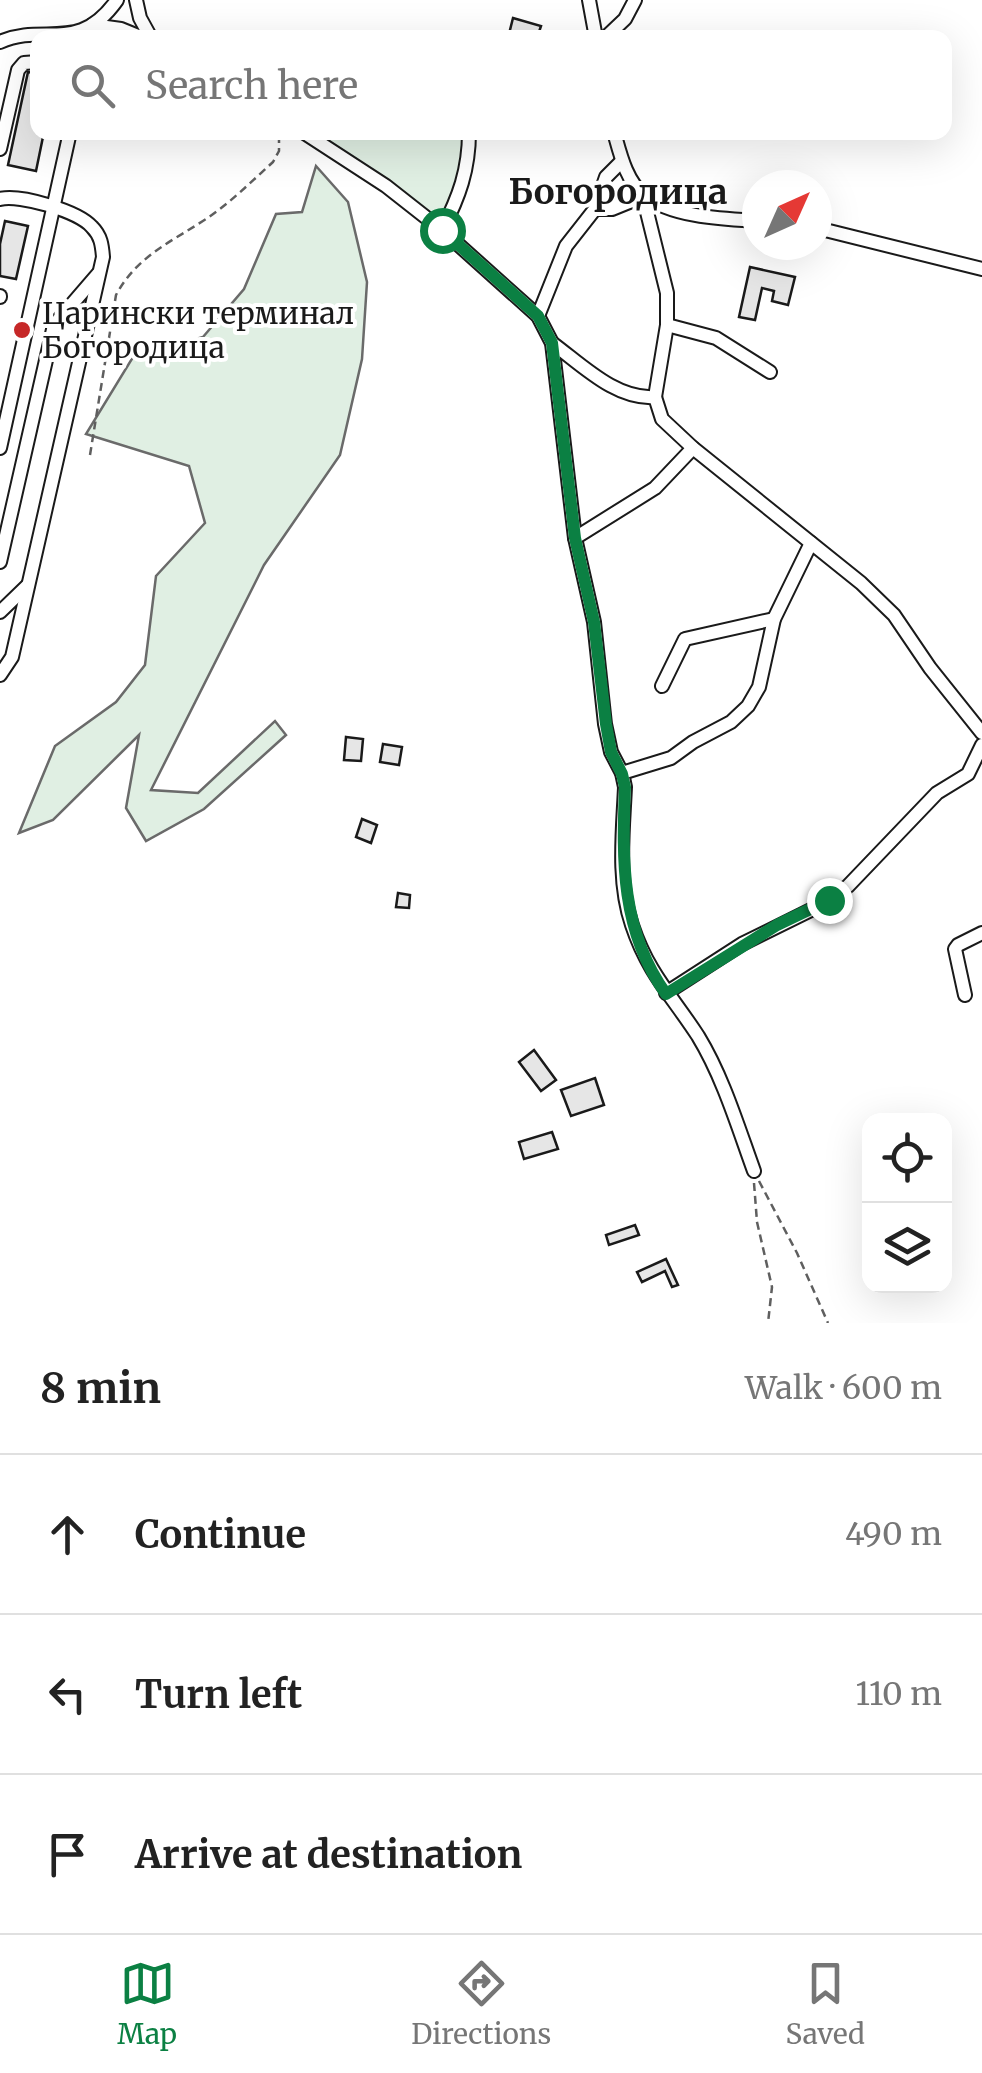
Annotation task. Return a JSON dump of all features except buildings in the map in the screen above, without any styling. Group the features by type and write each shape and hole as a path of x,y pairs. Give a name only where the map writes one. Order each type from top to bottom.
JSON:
{"street":[{"path":"78,30 106,15 117,0"},
{"path":"136,0 147,30"},
{"path":"588,0 594,30"},
{"path":"612,30 634,0"},
{"path":"92,25 123,30"},
{"path":"0,42 30,36"},
{"path":"0,150 18,70 24,62 30,62"},
{"path":"0,448 68,140"},
{"path":"315,140 386,186 442,230 538,316 552,343 575,538 594,622 611,752 622,774 623,882 628,909 652,974 699,1038 735,1116 754,1171"},
{"path":"442,230 460,194 468,165 469,140"},
{"path":"616,140 622,161 648,197 688,213 742,219"},
{"path":"538,316 566,246 595,209 606,177 622,161"},
{"path":"0,199 17,197 83,219 102,242 100,272 12,657 0,675"},
{"path":"595,209 612,209 648,197"},
{"path":"648,197 646,212 667,293 655,397 662,419 894,615 982,734"},
{"path":"832,232 982,268"},
{"path":"0,562 54,325 100,272"},
{"path":"666,325 716,338 770,372"},
{"path":"552,343 617,389 640,398 655,397"},
{"path":"575,538 654,488 693,448"},
{"path":"622,774 671,758 731,722 748,706 759,688 774,619 811,543"},
{"path":"0,612 29,583"},
{"path":"662,686 685,639 774,619"},
{"path":"666,994 760,934 829,900 848,886 938,793 975,773 982,744"},
{"path":"965,995 955,950 958,944 982,933"}],"path":[{"path":"90,455 116,295 127,274 156,248 208,218 273,162 279,140"},
{"path":"754,1171 756,1222 772,1287 768,1323"},
{"path":"754,1171 828,1323"}],"green space":[{"path":"313,140 469,140 468,165 442,230"},
{"path":"316,166 348,202 367,282 362,359 340,455 264,565 151,790 198,793 275,721 286,735 204,809 146,841 126,808 139,735 53,820 19,833 55,746 116,702 145,665 156,576 205,523 189,466 86,434 133,357 203,337 244,289 276,214 302,212"}],"place":[{"name":"Царински терминал Богородица","path":"22,330"}],"district":[{"name":"Богородица","path":"618,192"}],"route":[{"path":"442,230 538,316 552,343 575,538 594,622 611,752 625,787 623,882 631,923 652,974 666,994 742,944 829,900"}]}
